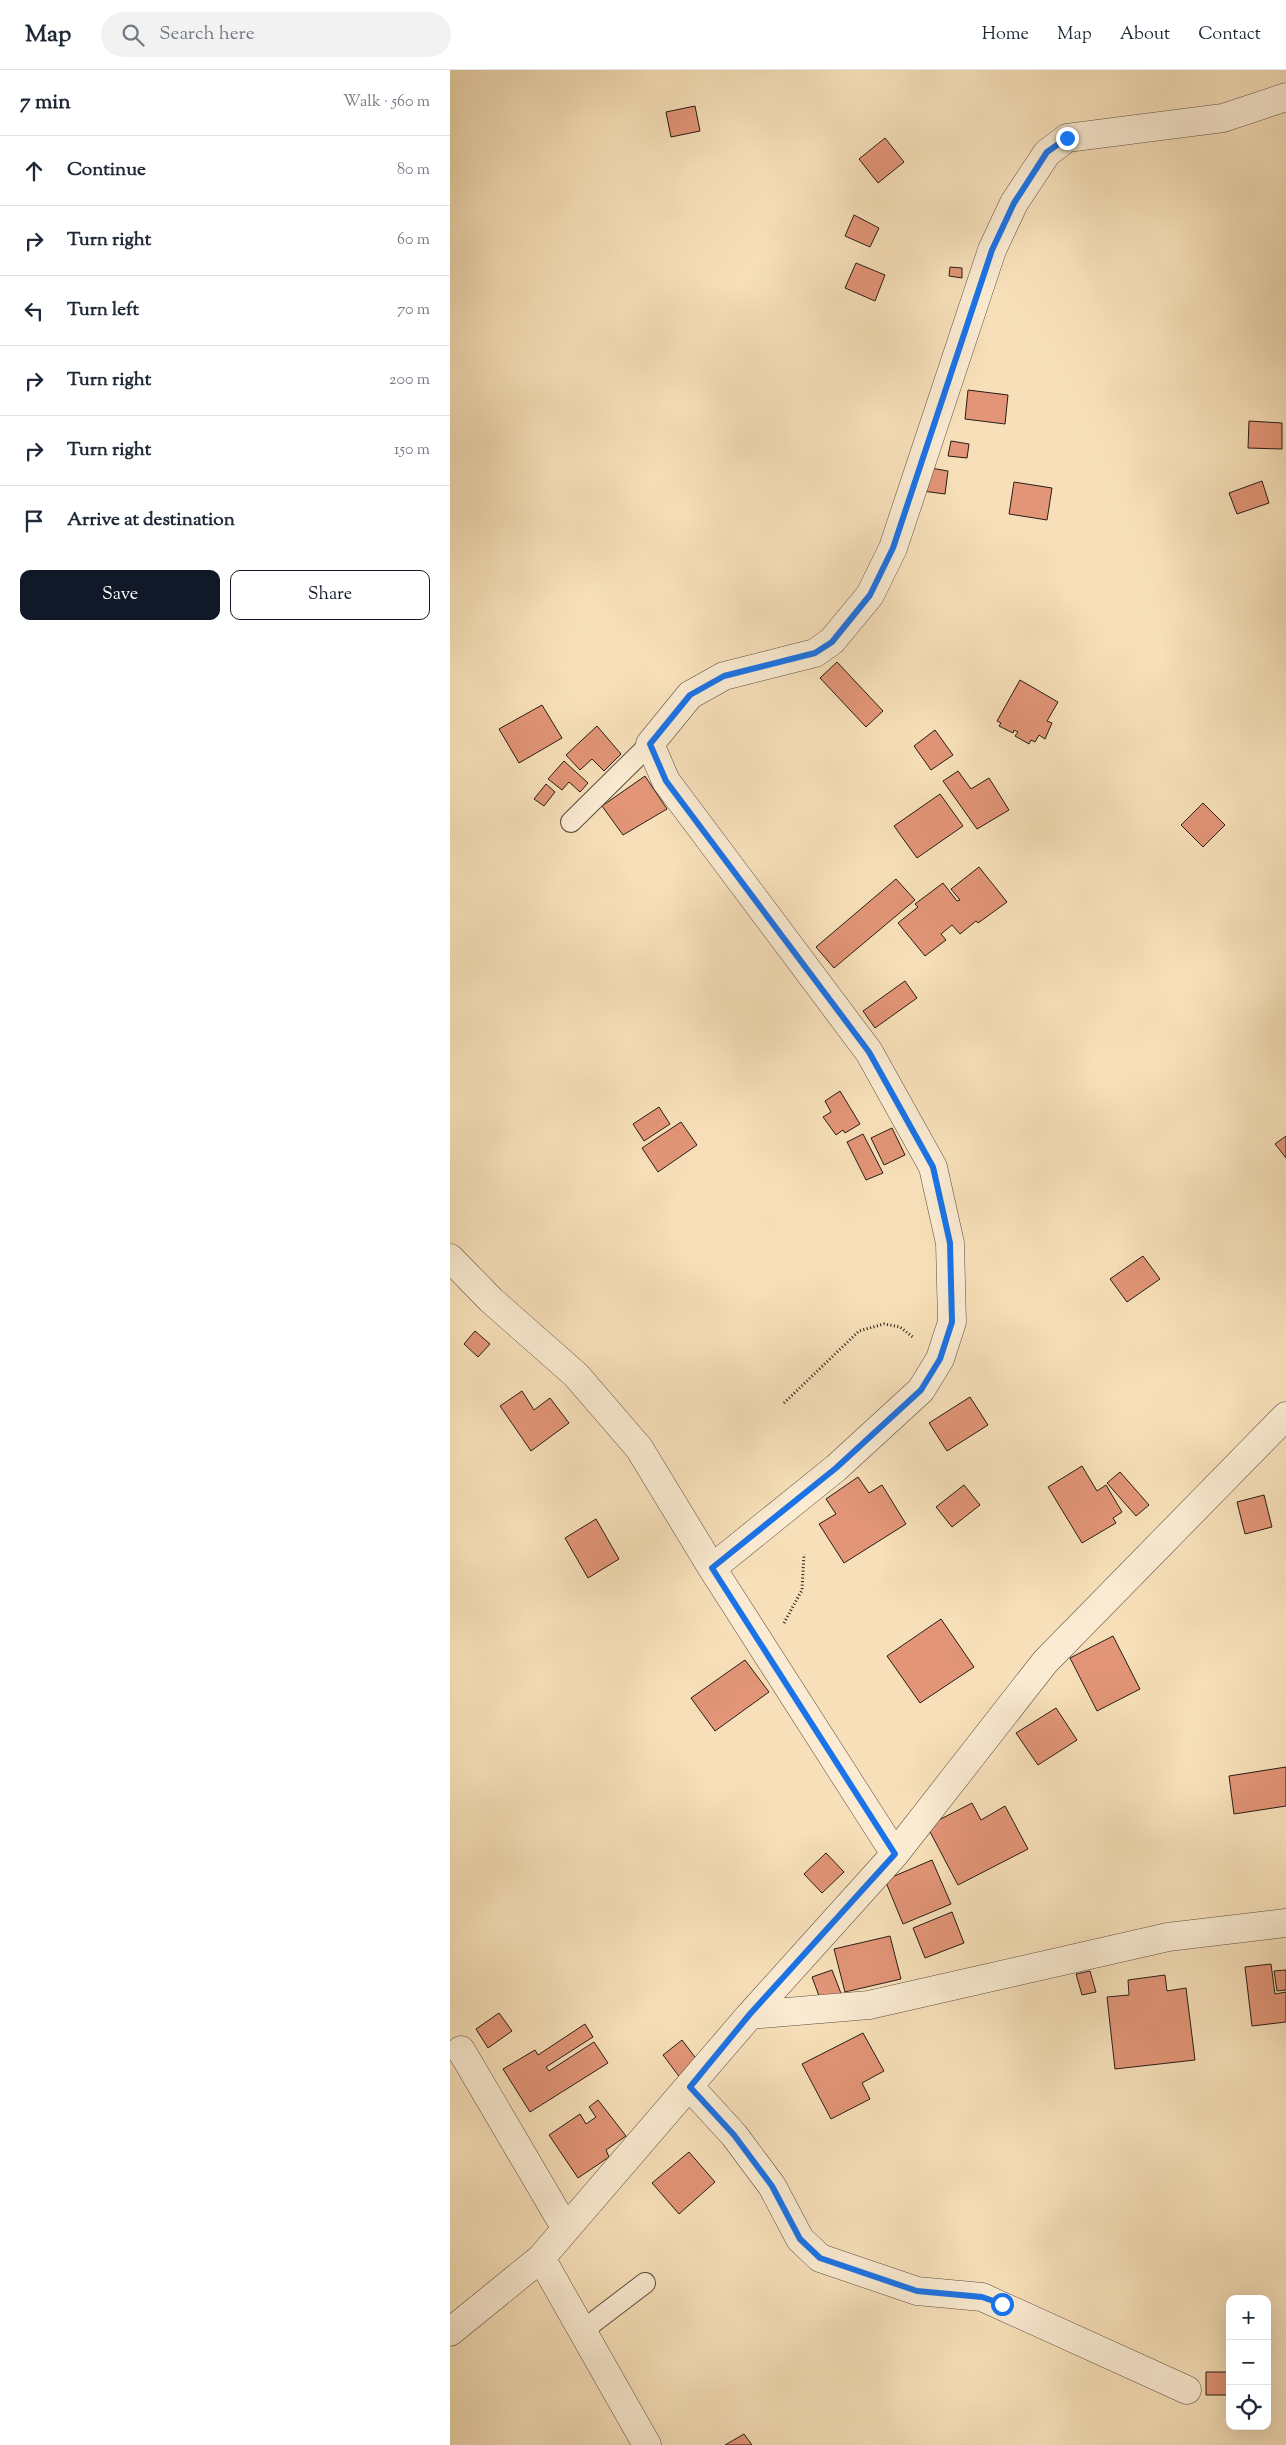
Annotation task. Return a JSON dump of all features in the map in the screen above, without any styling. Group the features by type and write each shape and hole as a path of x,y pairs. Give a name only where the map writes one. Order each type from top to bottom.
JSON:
{"street":[{"path":"712,1568 850,1455 921,1390 940,1359 952,1322 950,1243 933,1167 869,1052 666,781 650,744 690,695 724,676 815,653 832,642 870,595 893,548 992,250 1014,203 1047,152 1067,138 1223,118 1286,97"},
{"path":"450,1258 491,1300 576,1375 639,1448 712,1568 895,1854"},
{"path":"450,2332 541,2258 690,2087 750,2014 895,1854 1045,1662 1286,1416"},
{"path":"750,2014 869,2005 1168,1937 1286,1922"},
{"path":"461,2050 566,2229"},
{"path":"690,2087 734,2135 772,2186 800,2239 820,2258 917,2291 982,2297 1187,2390"},
{"path":"541,2258 647,2445"}],"lane":[{"path":"571,822 650,744"},
{"path":"582,2331 645,2283"}],"path":[{"path":"784,1403 859,1331 884,1324 900,1327 940,1359"},
{"path":"762,1647 789,1619 802,1590 804,1554"}],"building":[{"path":"695,106 700,131 671,137 666,112"},
{"path":"885,138 904,162 878,183 859,159"},
{"path":"854,215 879,228 870,247 845,236"},
{"path":"856,263 885,275 875,301 845,288"},
{"path":"950,267 962,268 962,278 949,276"},
{"path":"968,390 1008,395 1005,424 965,419"},
{"path":"1249,421 1282,423 1282,449 1248,448"},
{"path":"951,441 969,444 967,458 948,456"},
{"path":"919,466 948,471 945,494 915,490"},
{"path":"1262,481 1269,503 1237,514 1229,493"},
{"path":"1014,482 1052,488 1047,520 1009,514"},
{"path":"837,662 883,711 866,727 820,678"},
{"path":"1020,680 1058,702 1047,721 1052,723 1045,739 1039,735 1035,742 1031,740 1029,744 1015,736 1018,732 1014,730 1013,733 999,726 1001,723 997,721"},
{"path":"542,705 562,738 519,763 499,729"},
{"path":"597,726 621,754 604,771 592,759 580,770 566,755"},
{"path":"935,730 953,755 931,770 914,746"},
{"path":"564,761 588,783 580,792 569,782 562,790 548,779"},
{"path":"958,771 971,789 989,778 1009,810 977,829 943,781"},
{"path":"645,776 667,809 623,835 602,806"},
{"path":"546,784 555,792 544,806 534,799"},
{"path":"940,794 963,826 917,858 894,826"},
{"path":"1203,803 1225,825 1203,847 1181,825"},
{"path":"979,867 1007,902 978,923 976,921 960,934 952,925 941,934 946,940 925,956 898,923 918,907 915,904 943,883 957,901 960,900 951,889"},
{"path":"896,879 915,900 834,968 816,947"},
{"path":"905,981 917,998 875,1028 863,1011"},
{"path":"840,1091 860,1124 845,1133 843,1130 836,1135 823,1117 831,1112 825,1101"},
{"path":"659,1107 670,1124 644,1141 633,1124"},
{"path":"681,1122 697,1145 658,1172 642,1148"},
{"path":"892,1128 905,1155 884,1165 871,1138"},
{"path":"863,1134 883,1173 866,1180 847,1142"},
{"path":"1286,1136 1286,1158 1275,1144"},
{"path":"1143,1256 1160,1279 1127,1302 1110,1279"},
{"path":"475,1331 490,1344 478,1357 464,1344"},
{"path":"522,1391 534,1410 550,1398 569,1423 531,1451 500,1406"},
{"path":"970,1397 988,1425 947,1451 929,1423"},
{"path":"1082,1466 1097,1491 1106,1485 1122,1512 1113,1518 1116,1523 1082,1543 1048,1487"},
{"path":"1120,1472 1149,1505 1136,1516 1107,1483"},
{"path":"858,1477 869,1493 882,1485 906,1524 844,1563 819,1524 836,1514 826,1499"},
{"path":"964,1485 980,1505 952,1527 936,1507"},
{"path":"1264,1495 1272,1527 1245,1534 1237,1502"},
{"path":"596,1519 619,1559 588,1578 565,1538"},
{"path":"941,1619 974,1667 920,1703 887,1656"},
{"path":"1113,1636 1140,1689 1097,1711 1070,1658"},
{"path":"745,1660 769,1692 715,1731 691,1698"},
{"path":"1056,1708 1077,1740 1038,1765 1016,1733"},
{"path":"1286,1767 1286,1806 1234,1814 1229,1776"},
{"path":"972,1803 981,1820 1005,1806 1028,1849 958,1885 927,1826"},
{"path":"826,1853 844,1872 822,1893 804,1874"},
{"path":"932,1860 951,1904 903,1924 885,1880"},
{"path":"952,1912 964,1943 925,1958 913,1928"},
{"path":"890,1936 901,1979 845,1992 834,1949"},
{"path":"1271,1964 1275,1994 1286,1992 1286,2022 1252,2026 1245,1967"},
{"path":"832,1970 842,1996 822,2004 812,1977"},
{"path":"1286,1970 1286,1990 1277,1991 1274,1971"},
{"path":"1090,1971 1096,1992 1082,1995 1076,1974"},
{"path":"1165,1975 1167,1991 1186,1988 1195,2060 1115,2069 1107,1997 1129,1995 1128,1980"},
{"path":"499,2013 512,2031 488,2048 476,2029"},
{"path":"585,2024 593,2037 546,2067 549,2071 594,2042 608,2063 530,2112 503,2069 535,2050 538,2055"},
{"path":"863,2033 884,2071 862,2083 870,2099 831,2119 802,2064"},
{"path":"682,2040 701,2065 681,2079 663,2055"},
{"path":"598,2100 626,2136 606,2150 609,2157 578,2178 549,2135 580,2114 586,2124 596,2117 589,2107"},
{"path":"689,2152 715,2182 679,2214 652,2183"},
{"path":"1206,2372 1226,2372 1226,2395 1206,2395"},
{"path":"744,2434 752,2445 725,2445"}],"route":[{"path":"1002,2304 982,2297 917,2291 820,2258 800,2239 772,2186 734,2135 690,2087 750,2014 895,1854 712,1568 836,1468 921,1390 940,1359 952,1322 950,1243 933,1167 869,1052 666,781 656,763 650,744 690,695 724,676 815,653 832,642 870,595 893,548 967,318 992,250 1014,203 1047,152 1067,138"}]}
